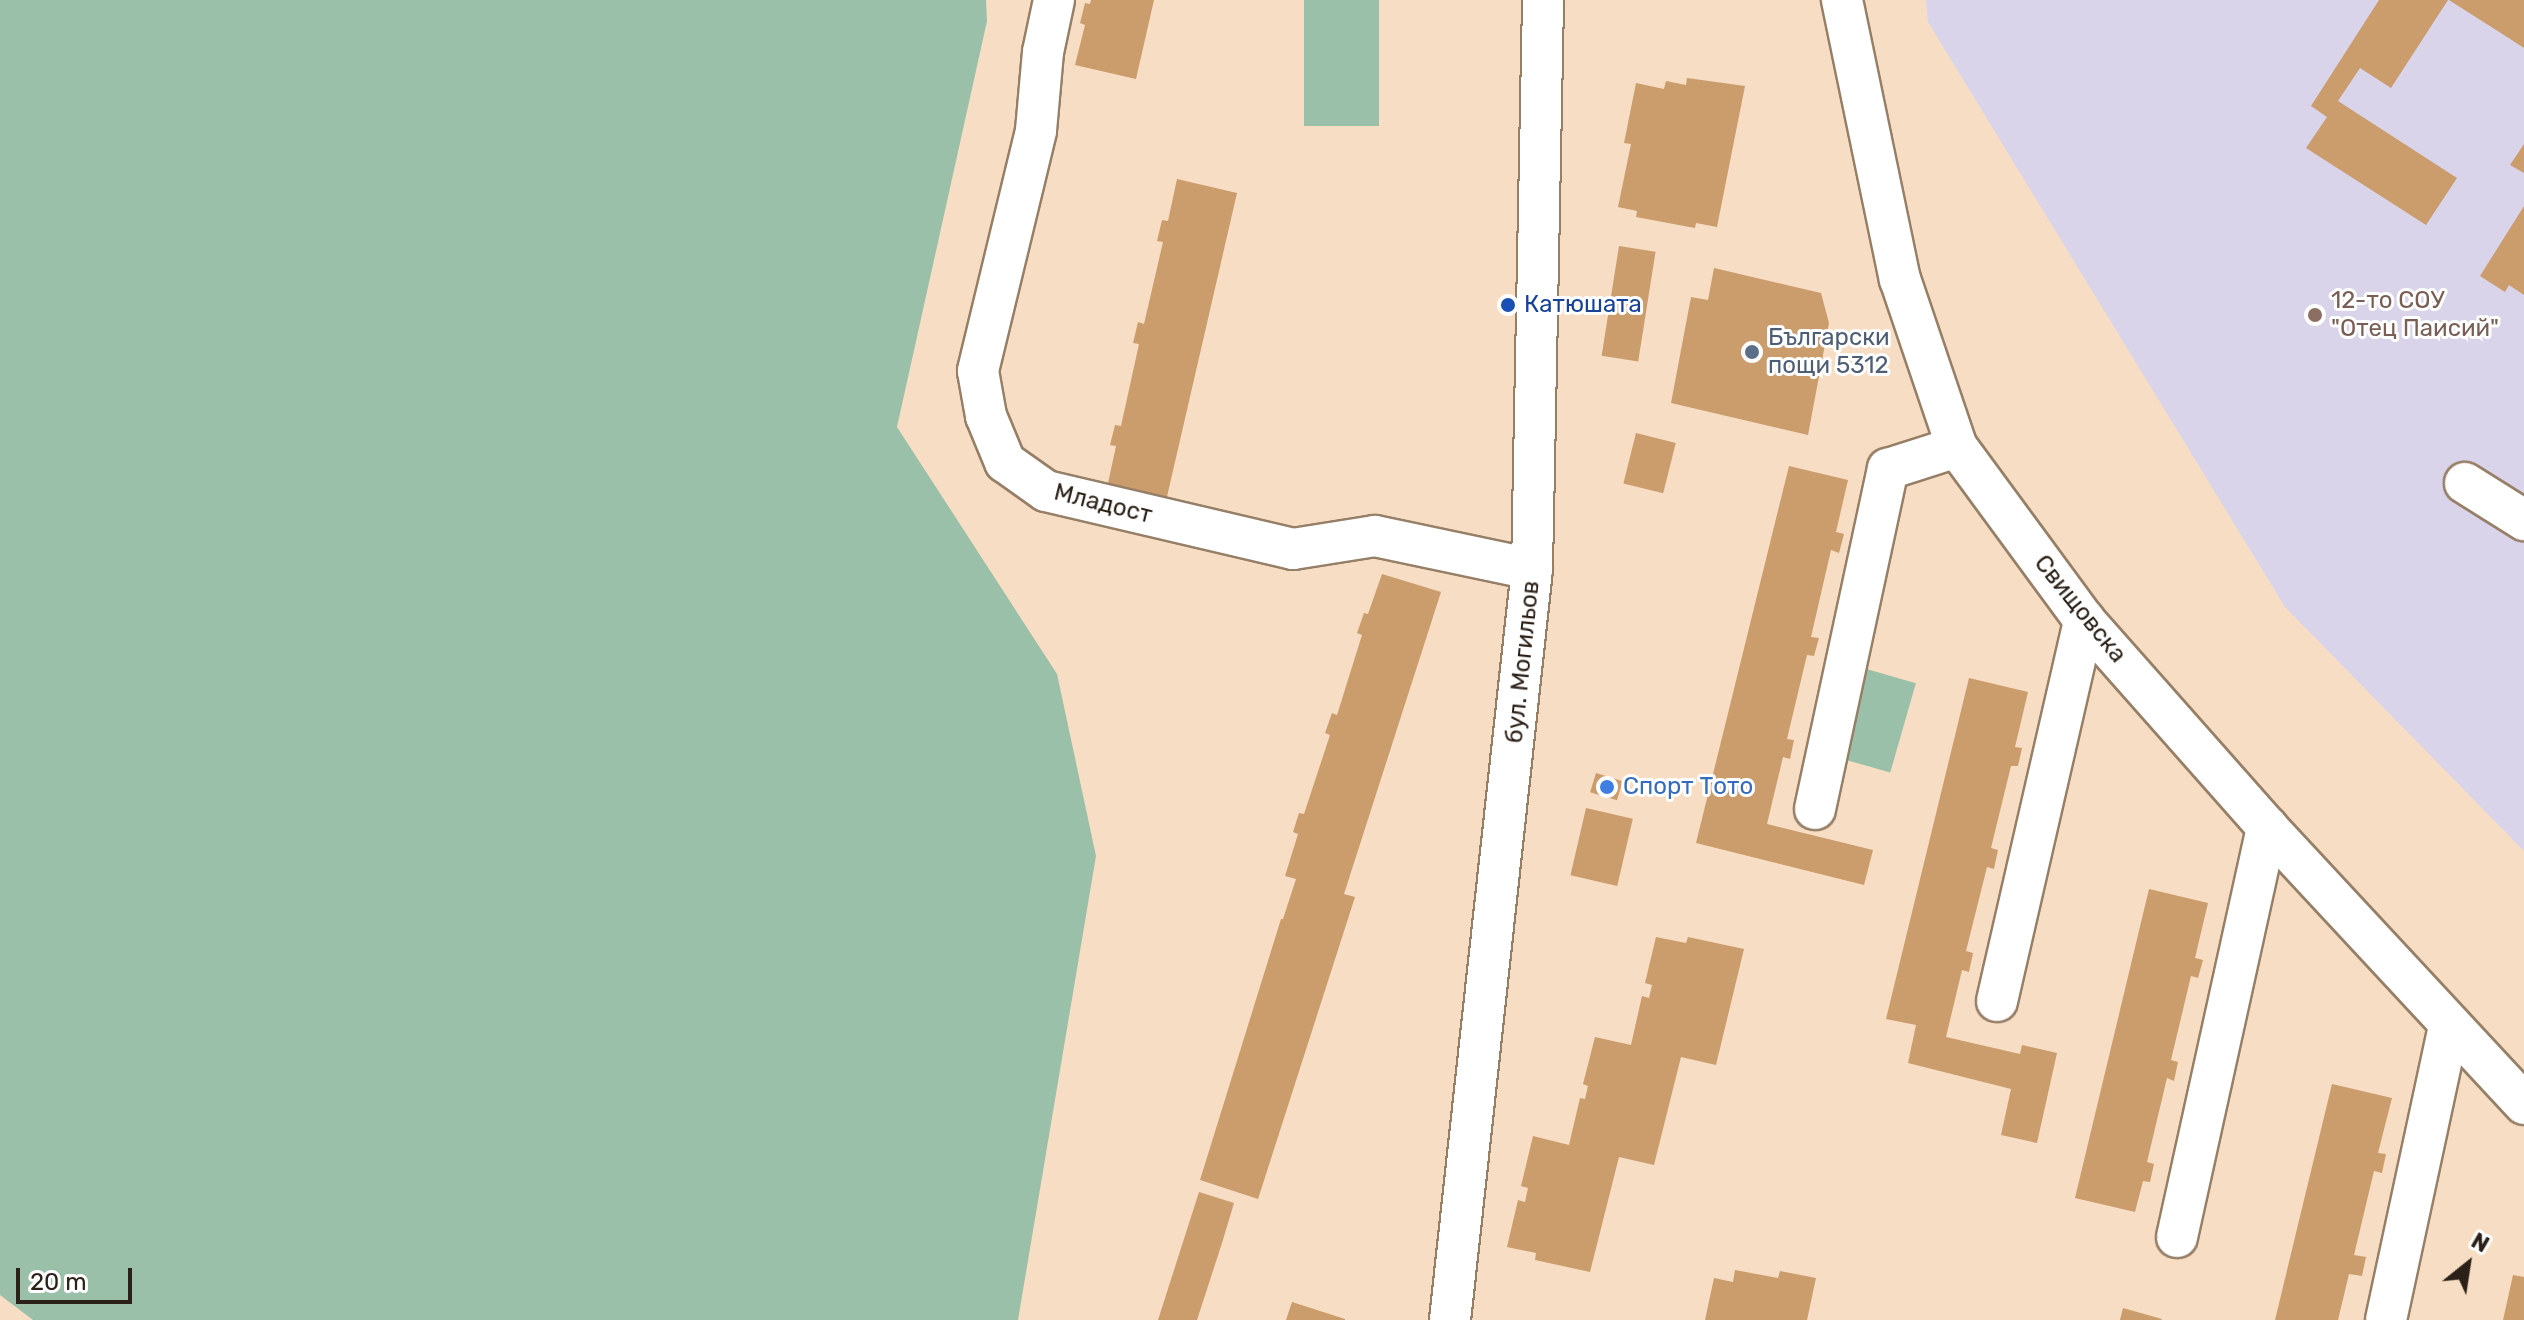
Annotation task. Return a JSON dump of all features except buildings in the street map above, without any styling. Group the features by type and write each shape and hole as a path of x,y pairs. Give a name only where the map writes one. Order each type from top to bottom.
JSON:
{"street":[{"name":"Младост","path":"1054,0 1043,52 1036,131 978,371 986,416 1005,462 1046,491 1293,549 1375,536 1532,569"},
{"name":"бул. Могильов","path":"1450,1320 1532,569 1543,0"},
{"name":"Свищовска","path":"1842,0 1900,279 1957,447 2084,620 2267,827 2449,1027 2524,1104"},
{"path":"1815,809 1888,469 1957,447"},
{"path":"2465,483 2524,520"},
{"path":"1997,1001 2084,620"},
{"path":"2177,1237 2267,827"},
{"path":"2386,1320 2449,1027"}],"shaded area":[{"name":"12-то СОУ \"Отец Паисий\"","path":"1926,0 2524,0 2524,851 2285,607 1928,22"}],"green space":[{"path":"0,0 986,0 987,21 897,427 1057,674 1096,856 1018,1320 33,1320 0,1295"},
{"path":"1304,0 1379,0 1379,126 1304,126"},
{"path":"1863,668 1916,683 1890,773 1837,757"}],"place":[{"name":"Катюшата","path":"1508,305"},
{"name":"12-то СОУ \"Отец Паисий\"","path":"2315,315"},
{"name":"Български пощи 5312","path":"1752,352"},
{"name":"Спорт Тото","path":"1607,787"}]}
